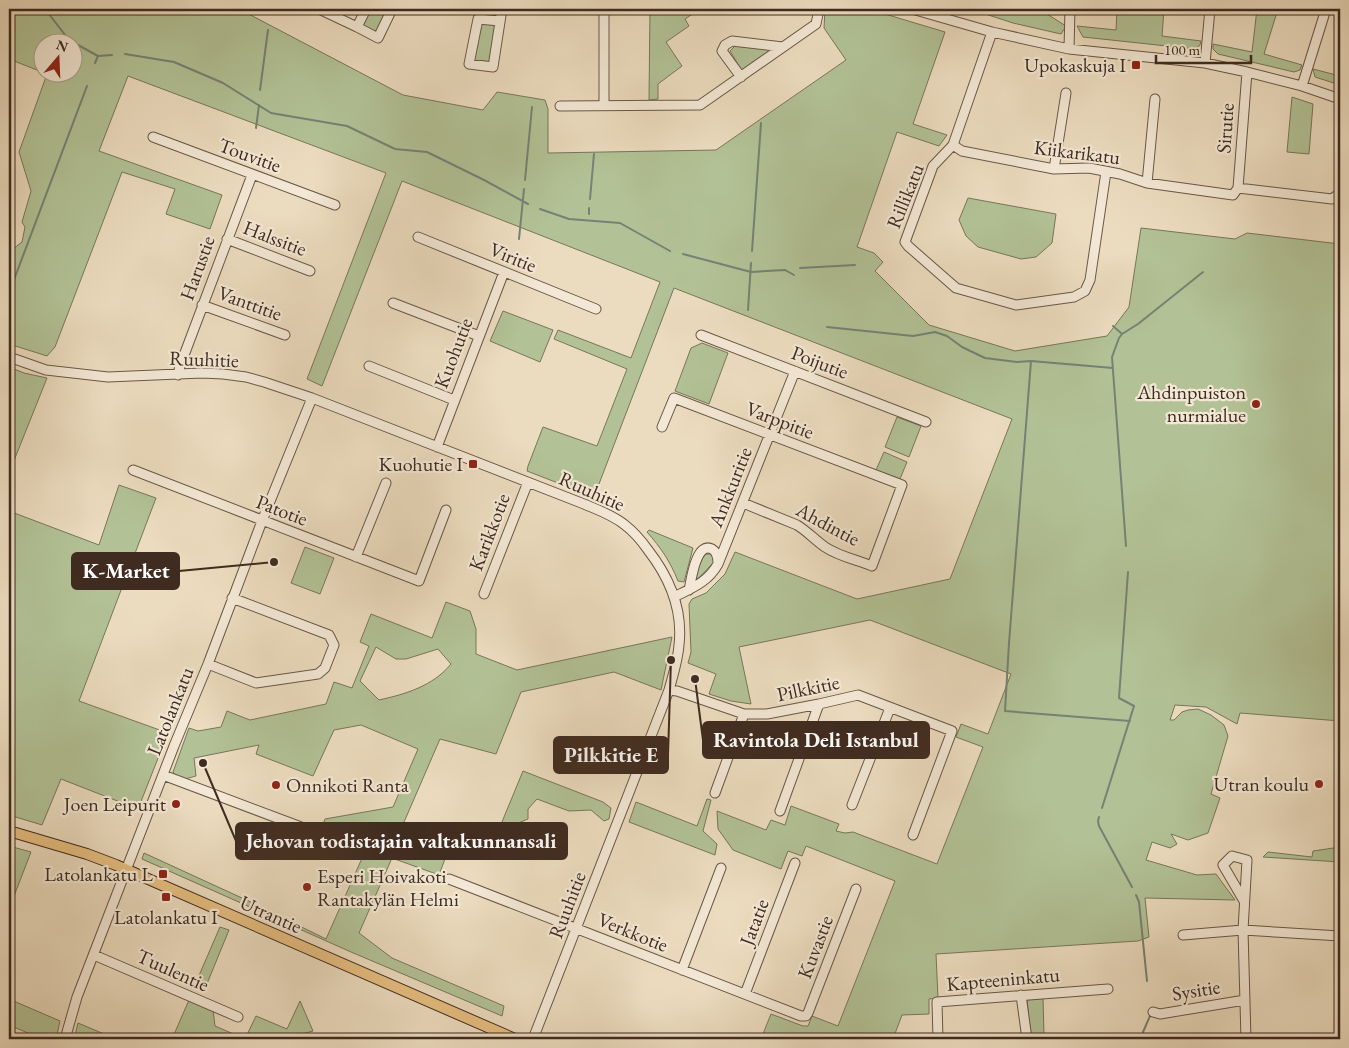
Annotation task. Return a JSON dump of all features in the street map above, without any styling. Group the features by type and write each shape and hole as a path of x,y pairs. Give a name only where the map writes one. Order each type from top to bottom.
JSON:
{"main road":[{"name":"Utrantie","path":"9,831 87,854 126,869 515,1039"}],"street":[{"path":"319,9 378,38 392,9"},
{"path":"357,27 366,9"},
{"path":"500,21 478,19 469,64 493,67 502,9"},
{"path":"604,9 604,105"},
{"path":"560,106 700,105 816,24 819,9"},
{"path":"912,9 992,32 1070,50 1205,63 1302,86 1340,99"},
{"path":"1070,9 1070,50"},
{"path":"1205,63 1210,9"},
{"path":"1302,86 1326,9"},
{"path":"953,145 992,32"},
{"path":"741,77 722,51 725,45 732,41 783,48"},
{"name":"Sirutie","path":"1238,188 1247,72"},
{"path":"1054,169 1066,93"},
{"path":"1147,183 1155,99"},
{"name":"Touvitie","path":"153,137 335,205"},
{"name":"Kiikarikatu","path":"953,145 962,151 1054,169 1089,168 1120,174 1147,183 1233,195 1238,188 1332,200 1340,193"},
{"name":"Rillikatu","path":"953,145 933,166 905,242 956,288 1016,305 1074,297 1085,291 1090,280 1106,172"},
{"name":"Harustie","path":"178,375 202,305 252,175"},
{"name":"Viritie","path":"418,237 596,309"},
{"name":"Halssitie","path":"227,239 310,270"},
{"name":"Kuohutie","path":"437,447 504,272"},
{"path":"393,303 479,336"},
{"name":"Vanttitie","path":"202,305 285,335"},
{"name":"Poijutie","path":"702,335 926,422"},
{"name":"Ruuhitie","path":"9,357 46,370 79,374 108,377 223,374 246,377 277,386 608,514 638,536 659,563 674,596 680,629 680,645 669,690 533,1039"},
{"path":"369,366 454,400"},
{"name":"Ankkuritie","path":"674,596 703,582 710,576 718,564 795,371"},
{"name":"Latolankatu","path":"65,1039 77,997 126,869 312,398"},
{"name":"Varppitie","path":"662,427 674,398 902,485"},
{"name":"Patotie","path":"133,470 419,581 446,510"},
{"name":"Karikkotie","path":"484,594 528,482"},
{"path":"356,557 386,483"},
{"name":"Ahdintie","path":"743,503 797,525 831,551 872,566 902,485"},
{"path":"689,590 695,563 701,551 706,548 716,552 718,564"},
{"path":"208,664 256,683 318,674 325,668 334,645 328,635 232,598"},
{"name":"Pilkkitie","path":"669,690 744,714 767,714 858,695 952,731 912,835"},
{"path":"780,811 820,704"},
{"path":"852,805 890,708"},
{"path":"715,793 744,714"},
{"path":"163,775 301,827"},
{"name":"Jatatie","path":"745,994 795,863"},
{"path":"682,970 721,868"},
{"name":"Verkkotie","path":"449,879 801,1016 806,1016"},
{"name":"Kuvastie","path":"806,1016 856,889"},
{"path":"1244,901 1246,1039"},
{"path":"1183,935 1243,930 1340,936"},
{"name":"Tuulentie","path":"94,955 238,1017"},
{"name":"Kapteeninkatu","path":"938,1039 937,1002 1108,988"},
{"path":"1021,995 1027,1039"},
{"name":"Sysitie","path":"1153,1012 1160,1014 1244,1000"}],"green space":[{"path":"9,9 191,9 198,14 202,9 239,9 403,95 483,110 497,92 545,100 548,109 548,153 716,150 846,60 824,28 825,9 861,9 885,14 945,32 913,124 947,135 939,146 897,132 857,247 874,253 883,262 875,271 929,325 1015,351 1107,336 1129,307 1141,228 1235,239 1247,233 1340,244 1340,721 1240,713 1237,724 1206,707 1175,705 1170,720 1174,720 1182,712 1198,709 1211,715 1224,725 1228,736 1211,794 1220,798 1208,833 1188,840 1171,834 1177,844 1170,848 1152,842 1146,860 1197,875 1216,874 1235,900 1145,898 1149,937 1138,941 936,954 938,998 929,999 929,1014 902,1015 893,1039 761,1039 771,1014 803,1026 808,1026 812,1016 838,1026 895,881 806,846 802,856 788,851 781,869 733,850 718,829 717,811 766,830 771,820 785,825 791,806 839,824 836,831 853,832 937,864 983,747 956,737 961,724 988,734 1011,674 870,620 739,647 751,704 731,701 709,694 716,674 688,663 691,652 689,604 692,599 706,593 725,574 735,552 857,599 950,579 1012,419 674,288 594,497 527,471 528,466 543,427 597,446 627,369 554,339 558,330 631,358 660,282 402,181 322,386 307,379 386,173 128,76 99,151 222,195 210,229 166,214 175,189 122,172 55,347 47,356 9,344 9,252 22,242 25,227 22,222 31,191 19,152 44,82 82,82 82,32 32,32 32,68 9,59"},
{"path":"371,9 387,9 376,32 362,25"},
{"path":"650,9 700,9 685,19 689,26 666,42 682,66 658,84 658,99 649,100"},
{"path":"970,9 1039,9 1066,26 1061,34 1013,23"},
{"path":"1117,9 1164,9 1162,36 1201,41 1200,45 1195,49 1083,37 1077,26 1116,30"},
{"path":"1257,9 1278,9 1264,54 1302,65 1300,70 1294,72 1218,54 1213,49 1213,44 1252,52"},
{"path":"480,22 495,24 490,62 473,60"},
{"path":"735,46 774,49 742,71 730,51"},
{"path":"1313,69 1340,76 1340,85 1315,77"},
{"path":"1292,97 1313,104 1309,154 1287,152"},
{"path":"968,198 1056,214 1052,243 1036,257 1021,259 978,247 966,236 959,220"},
{"path":"503,311 553,330 540,362 490,341"},
{"path":"702,343 728,353 709,404 675,391 691,348"},
{"path":"9,367 24,373 47,378 9,473"},
{"path":"897,417 921,426 909,457 885,447"},
{"path":"884,452 907,462 900,479 876,470"},
{"path":"119,485 156,498 79,701 168,733 138,809 61,779 42,825 9,815 9,511 99,545"},
{"path":"649,530 693,548 684,582 678,581 665,555 647,532"},
{"path":"305,547 334,558 320,594 291,583"},
{"path":"705,554 711,554 714,557 714,562 695,582 701,557"},
{"path":"446,602 470,611 476,629 476,654 517,670 672,637 661,690 614,672 521,692 496,754 440,739 401,829 449,848 439,875 392,858 359,933 392,958 504,1006 502,1016 351,952 142,859 144,853 326,939 363,856 319,835 325,819 393,807 418,749 361,725 334,730 313,776 256,754 259,745 194,758 196,776 183,779 173,772 189,728 198,731 221,727 227,711 250,720 326,704 334,682 352,688 369,646 360,642 371,614 432,638","holes":["376,647 396,659 406,659 438,649 451,664 436,678 418,688 379,700 360,681"]},
{"path":"523,771 603,802 611,808 609,819 604,821 591,810 569,811 537,799 528,809 528,819 516,824 513,838 500,845 497,834"},
{"path":"707,799 711,800 703,831 717,844 715,855 629,822 636,802 697,826"},
{"path":"9,846 31,852 9,909"},
{"path":"1340,847 1340,862 1263,857 1268,852 1312,857 1313,851"},
{"path":"220,927 229,930 204,991 194,987"},
{"path":"1043,998 1044,1036 1031,1038 1027,1000"},
{"path":"9,999 60,1021 56,1039 42,1039 9,1025"},
{"path":"189,1000 213,1010 215,1026 245,1039 172,1039"},
{"path":"300,1001 313,1031 283,1039 245,1039 256,1016 287,1029"},
{"path":"78,1023 116,1039 74,1039"}],"waterway":[{"path":"45,9 69,40 98,56 112,55"},
{"path":"260,90 268,30"},
{"path":"125,54 174,62 223,83 271,113 347,126 395,149 427,152 528,204"},
{"path":"95,63 98,56"},
{"path":"9,293 87,86"},
{"path":"256,128 259,105"},
{"path":"525,180 532,107"},
{"path":"752,251 761,123"},
{"path":"590,199 594,154"},
{"path":"519,239 524,189"},
{"path":"589,208 589,214"},
{"path":"540,209 569,219 620,223 670,251"},
{"path":"683,254 751,272 785,270 794,275"},
{"path":"748,310 751,263"},
{"path":"800,268 855,265"},
{"path":"1126,546 1112,357 1122,334 1138,324 1203,272"},
{"path":"1113,326 1122,334"},
{"path":"827,327 913,336 935,332 947,336 962,347 985,358 1113,368"},
{"path":"1031,361 1005,711 1130,721"},
{"path":"1102,808 1134,706 1119,698 1128,572"},
{"path":"1099,817 1099,826 1132,887"},
{"path":"1136,895 1139,902 1147,981"},
{"path":"1144,1039 1143,1032 1150,1016"}],"place":[{"name":"Upokaskuja I","path":"1136,65"},
{"name":"Ahdinpuiston nurmialue","path":"1256,404"},
{"name":"Kuohutie I","path":"473,464"},
{"name":"K-Market","path":"274,562"},
{"name":"Pilkkitie E","path":"671,660"},
{"name":"Ravintola Deli Istanbul","path":"695,679"},
{"name":"Jehovan todistajain valtakunnansali","path":"203,763"},
{"name":"Utran koulu","path":"1319,784"},
{"name":"Onnikoti Ranta","path":"276,785"},
{"name":"Joen Leipurit","path":"176,804"},
{"name":"Latolankatu L","path":"163,874"},
{"name":"Esperi Hoivakoti Rantakylän Helmi","path":"307,887"},
{"name":"Latolankatu I","path":"166,897"}]}
